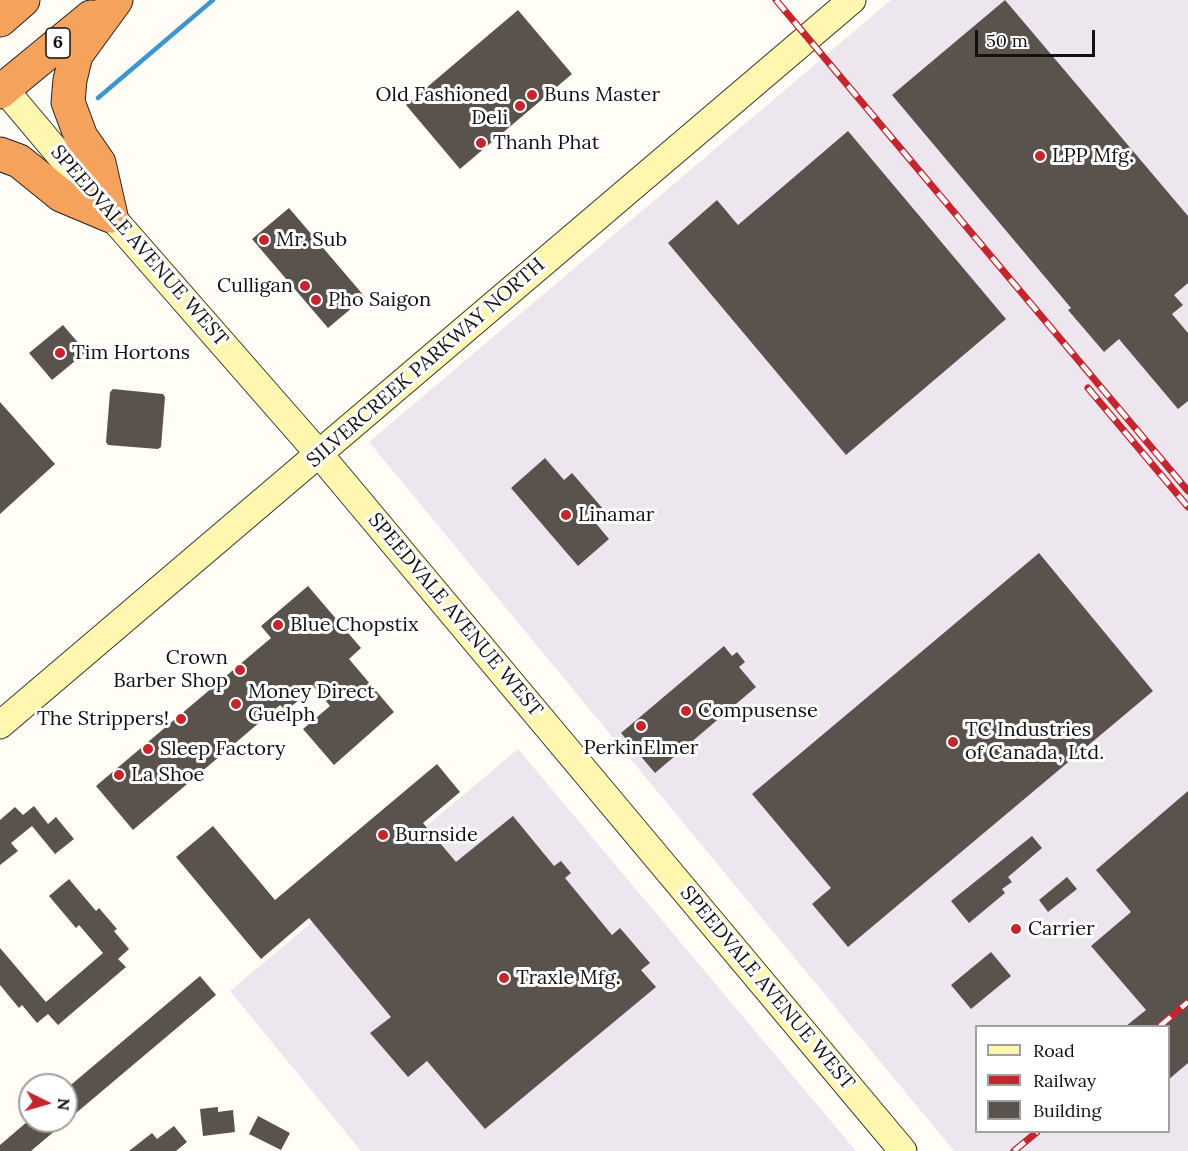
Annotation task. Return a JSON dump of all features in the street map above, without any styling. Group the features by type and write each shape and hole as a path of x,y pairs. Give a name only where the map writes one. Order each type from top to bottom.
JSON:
{"highway":[{"path":"0,20 23,0"},
{"path":"111,216 99,163 81,136 68,102 76,55 116,0"},
{"name":"6","path":"1,89 83,21 116,0"},
{"path":"0,154 19,160 61,195 111,216"}],"main road":[{"name":"SILVERCREEK PARKWAY NORTH","path":"0,725 852,0"},
{"name":"SPEEDVALE AVENUE WEST","path":"1,89 320,455 903,1151"}],"shaded area":[{"path":"891,0 1188,0 1188,1151 954,1151 369,442"},
{"path":"518,749 856,1151 361,1151 230,991"}],"building":[{"name":"LPP Mfg.","path":"1005,0 1188,216 1188,283 1174,295 1183,305 1172,314 1188,333 1188,401 1178,409 1119,339 1104,352 1068,310 1071,308 892,95"},
{"path":"518,10 572,74 460,169 406,105"},
{"path":"848,131 1006,319 846,455 668,243 717,200 738,225"},
{"path":"289,208 365,297 328,328 252,239"},
{"path":"63,325 86,352 52,380 29,353"},
{"path":"113,389 163,394 165,397 161,447 158,449 108,445 106,442 110,392"},
{"path":"0,402 55,464 0,514"},
{"name":"Linamar","path":"545,458 564,480 572,473 604,510 593,520 609,539 578,566 511,488"},
{"name":"TC Industries of Canada, Ltd.","path":"1039,553 1153,691 848,947 812,904 831,888 752,794"},
{"path":"308,586 361,648 349,659 394,712 334,765 303,729 330,706 314,687 286,711 280,705 133,830 96,786 271,638 261,626"},
{"path":"724,646 732,656 737,652 745,662 739,667 756,687 655,773 621,733"},
{"name":"Traxle Mfg.","path":"437,764 460,792 423,823 456,862 513,816 554,866 561,861 571,873 565,878 612,935 620,928 650,963 641,970 656,987 485,1129 427,1061 408,1077 370,1033 391,1017 309,918 261,959 176,857 213,826 275,900"},
{"path":"1188,791 1188,1063 1170,1078 1170,1025 1127,1025 1146,1010 1091,946 1131,912 1096,870"},
{"path":"34,806 48,824 56,817 74,839 55,854 32,826 11,843 18,851 0,865 0,820 15,807 23,815"},
{"path":"1032,836 1042,848 1008,877 1012,882 1002,889 1005,893 969,923 951,901"},
{"path":"1067,877 1077,889 1048,912 1039,900"},
{"path":"69,879 96,911 99,908 117,929 114,931 129,949 118,959 126,967 58,1025 48,1014 37,1023 22,1005 19,1008 0,985 0,948 46,1002 103,953 79,925 76,928 49,896"},
{"path":"991,952 1011,976 971,1009 951,985"},
{"path":"200,976 216,995 78,1111 78,1079"},
{"path":"218,1107 218,1112 233,1110 235,1132 203,1136 200,1109"},
{"path":"258,1116 290,1133 281,1150 249,1134"},
{"path":"174,1126 187,1142 176,1151 129,1151 152,1133 157,1139"},
{"path":"18,1130 18,1133 52,1133 31,1151 0,1151 0,1145"}],"waterway":[{"path":"98,98 213,0"}],"railway":[{"path":"776,0 1188,491"},
{"path":"1088,388 1188,507"},
{"path":"1161,1025 1188,1002"},
{"path":"1014,1151 1036,1133"}],"place":[{"name":"Buns Master","path":"532,95"},
{"name":"Old Fashioned Deli","path":"520,106"},
{"name":"Thanh Phat","path":"481,143"},
{"name":"LPP Mfg.","path":"1040,156"},
{"name":"Mr. Sub","path":"264,240"},
{"name":"Culligan","path":"305,286"},
{"name":"Pho Saigon","path":"316,300"},
{"name":"Tim Hortons","path":"60,353"},
{"name":"Linamar","path":"566,515"},
{"name":"Blue Chopstix","path":"278,625"},
{"name":"Crown Barber Shop","path":"240,670"},
{"name":"Money Direct Guelph","path":"236,704"},
{"name":"Compusense","path":"686,711"},
{"name":"The Strippers!","path":"181,719"},
{"name":"PerkinElmer","path":"641,726"},
{"name":"TC Industries of Canada, Ltd.","path":"953,742"},
{"name":"Sleep Factory","path":"148,749"},
{"name":"La Shoe","path":"119,775"},
{"name":"Burnside","path":"383,835"},
{"name":"Carrier","path":"1016,929"},
{"name":"Traxle Mfg.","path":"504,978"}]}
